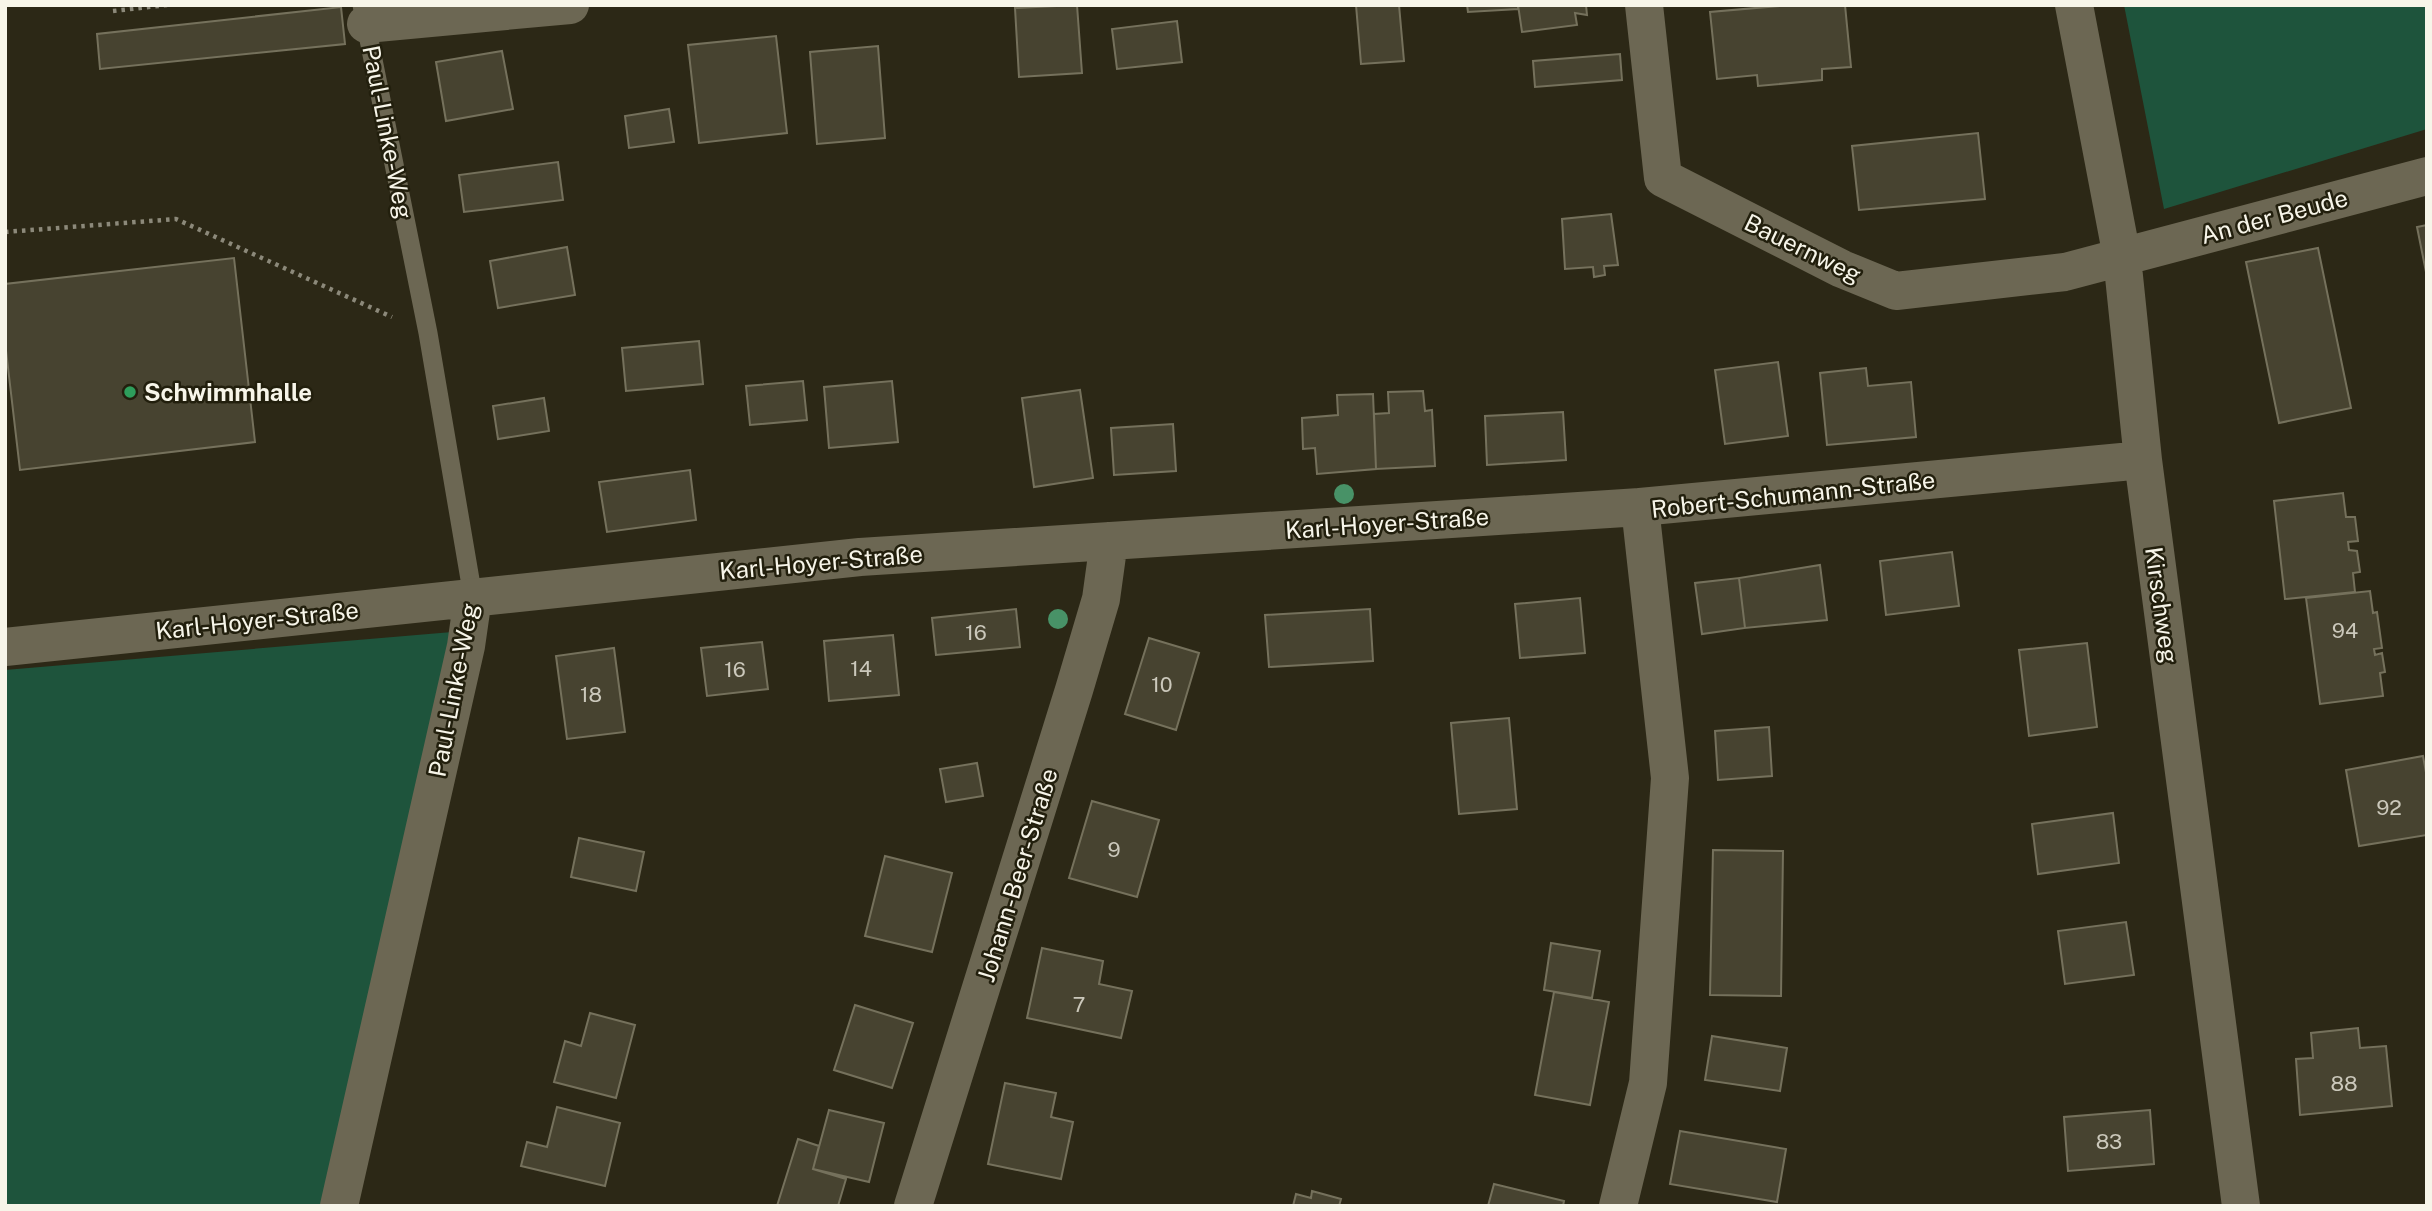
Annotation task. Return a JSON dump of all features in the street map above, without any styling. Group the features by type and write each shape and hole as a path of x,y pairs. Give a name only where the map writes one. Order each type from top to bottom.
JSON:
{"street":[{"path":"364,15 570,5"},
{"name":"Bauernweg","path":"1644,5 1663,178 1842,270 1896,291 2065,272 2122,257"},
{"name":"Kirschweg","path":"2074,5 2122,257 2143,460 2241,1206"},
{"name":"An der Beude","path":"2122,257 2427,176"},
{"name":"Robert-Schumann-Straße","path":"1618,1206 1648,1083 1670,778 1640,507 2143,460"},
{"name":"Karl-Hoyer-Straße","path":"5,647 860,557 1640,507"},
{"name":"Johann-Beer-Straße","path":"912,1206 1082,667 1101,599 1109,541"},
{"name":"Paul-Linke-Weg","path":"339,1206 466,646 473,597"}],"lane":[{"name":"Paul-Linke-Weg","path":"364,15 428,333 473,597"}],"path":[{"path":"113,11 167,5"},
{"path":"5,232 176,219 428,333"}],"green space":[{"path":"2124,5 2427,5 2427,129 2164,209"},
{"path":"464,631 323,1206 5,1206 5,670"}],"building":[{"path":"1077,5 1082,73 1019,77 1015,8"},
{"path":"1356,5 1399,5 1404,61 1361,64"},
{"path":"1467,5 1518,5 1518,9 1468,12"},
{"path":"1518,5 1586,5 1587,15 1575,13 1577,25 1522,32"},
{"path":"1790,5 1845,5 1851,67 1822,69 1822,80 1758,86 1757,75 1717,79 1710,12"},
{"path":"341,7 345,44 100,69 97,34"},
{"path":"1177,21 1182,62 1117,69 1112,29"},
{"path":"776,36 787,133 699,143 688,45"},
{"path":"878,46 885,138 817,144 810,52"},
{"path":"502,51 513,109 446,121 436,62"},
{"path":"1620,54 1622,80 1535,87 1533,61"},
{"path":"669,109 674,142 629,148 625,116"},
{"path":"1978,133 1985,199 1859,210 1852,146"},
{"path":"558,162 563,200 464,212 459,175"},
{"path":"1611,214 1618,265 1604,266 1605,275 1594,277 1593,267 1565,269 1562,219"},
{"path":"2427,225 2427,277 2417,227"},
{"path":"567,247 575,295 498,308 490,261"},
{"path":"2318,248 2351,408 2279,423 2246,262"},
{"name":"Schwimmhalle","path":"234,258 255,442 20,470 5,342 5,284"},
{"path":"699,341 703,384 626,391 622,348"},
{"path":"1778,362 1788,436 1725,444 1715,370"},
{"path":"1866,368 1868,386 1911,382 1916,437 1827,445 1820,373"},
{"path":"803,381 807,420 750,425 746,386"},
{"path":"892,381 898,442 829,448 824,387"},
{"path":"1080,390 1093,478 1034,487 1022,398"},
{"path":"1423,391 1425,411 1432,410 1435,466 1376,469 1374,414 1389,413 1388,392"},
{"path":"1373,394 1376,469 1317,474 1315,448 1303,449 1302,418 1338,415 1337,395"},
{"path":"544,398 549,431 498,439 493,406"},
{"path":"1563,412 1566,460 1487,465 1485,416"},
{"path":"1173,424 1176,471 1114,475 1111,428"},
{"path":"690,470 696,520 607,532 599,482"},
{"path":"2343,493 2346,517 2355,517 2358,541 2348,542 2349,550 2357,551 2360,572 2353,573 2355,592 2285,599 2274,501"},
{"path":"1952,552 1959,606 1886,615 1880,561"},
{"path":"1820,565 1827,620 1745,628 1739,578"},
{"path":"1739,578 1745,628 1702,634 1695,583"},
{"path":"2370,591 2373,613 2377,612 2382,648 2374,649 2375,655 2382,653 2385,672 2380,673 2383,696 2320,704 2306,598"},
{"path":"1580,598 1585,653 1520,658 1515,604"},
{"path":"1016,609 1020,647 936,655 932,618"},
{"path":"1370,609 1373,661 1269,667 1265,615"},
{"path":"893,635 899,695 829,701 824,641"},
{"path":"1149,638 1199,653 1176,730 1125,714"},
{"path":"762,642 768,689 707,696 701,648"},
{"path":"2087,643 2097,727 2029,736 2019,650"},
{"path":"614,648 625,732 567,739 556,656"},
{"path":"1509,718 1517,809 1459,814 1451,723"},
{"path":"1769,727 1772,776 1718,780 1715,731"},
{"path":"2423,756 2427,778 2427,835 2359,846 2346,770"},
{"path":"977,763 983,796 946,802 940,769"},
{"path":"1092,801 1159,820 1137,897 1069,878"},
{"path":"2113,813 2119,863 2038,874 2032,824"},
{"path":"579,838 644,852 636,891 571,877"},
{"path":"1713,850 1783,851 1781,996 1710,995"},
{"path":"885,856 952,873 932,952 865,936"},
{"path":"2126,922 2134,975 2065,984 2058,931"},
{"path":"1551,943 1600,951 1592,998 1544,990"},
{"path":"1042,948 1103,961 1099,984 1132,991 1121,1038 1027,1018"},
{"path":"1554,992 1609,1002 1590,1105 1535,1095"},
{"path":"855,1005 913,1023 892,1088 834,1070"},
{"path":"590,1013 635,1025 616,1098 554,1082 565,1041 581,1046"},
{"path":"2358,1028 2360,1048 2386,1046 2392,1106 2300,1115 2296,1059 2313,1058 2311,1033"},
{"path":"1712,1036 1787,1048 1780,1091 1705,1080"},
{"path":"1005,1083 1056,1093 1051,1117 1073,1122 1061,1179 988,1164"},
{"path":"557,1107 620,1123 605,1186 521,1166 527,1142 547,1147"},
{"path":"829,1110 884,1123 869,1182 813,1169"},
{"path":"2150,1110 2154,1164 2068,1171 2064,1117"},
{"path":"1680,1131 1786,1149 1777,1202 1670,1184"},
{"path":"798,1139 819,1146 813,1169 846,1179 838,1206 777,1206"},
{"path":"1494,1184 1564,1201 1563,1206 1488,1206"},
{"path":"1312,1191 1341,1199 1339,1206 1293,1206 1296,1194 1311,1198"}],"place":[{"name":"Schwimmhalle","path":"130,392"}]}
